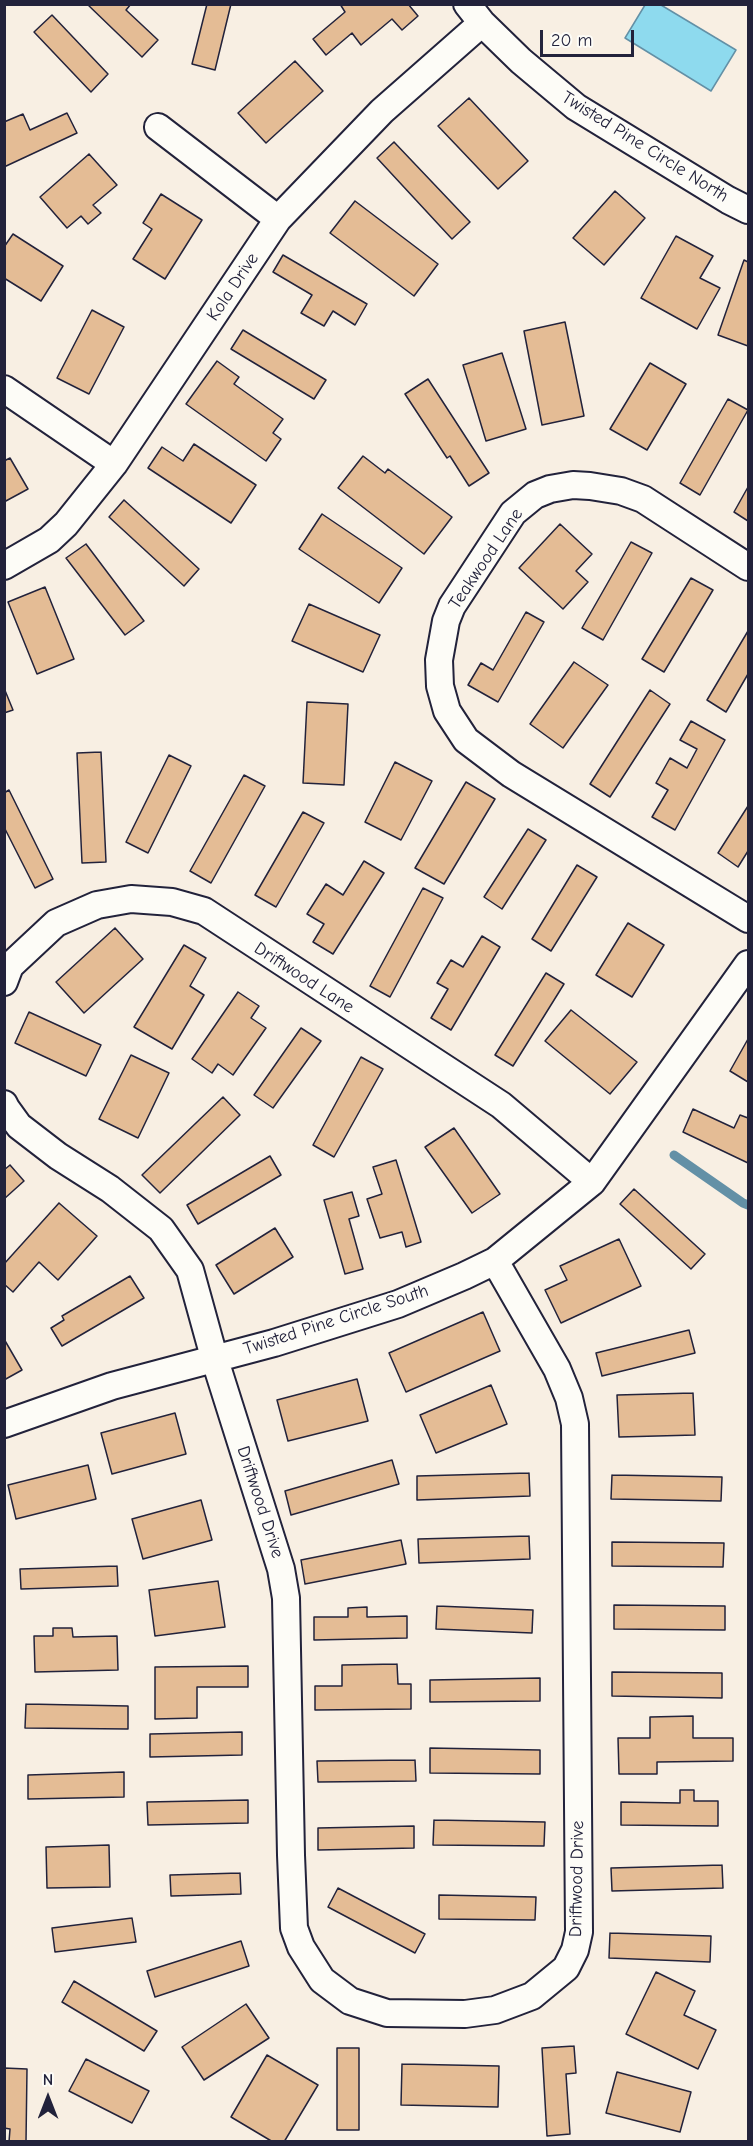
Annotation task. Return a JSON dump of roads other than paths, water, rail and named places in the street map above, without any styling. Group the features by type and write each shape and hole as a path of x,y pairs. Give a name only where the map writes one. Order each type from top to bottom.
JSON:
{"street":[{"name":"Twisted Pine Circle North","path":"474,14 521,61 576,107 748,210"},
{"name":"Kola Drive","path":"4,566 49,540 66,525 114,464 278,219 474,14"},
{"path":"158,127 278,219"},
{"path":"4,389 114,464"},
{"name":"Teakwood Lane","path":"748,567 644,499 621,490 590,486 573,485 550,489 535,495 513,513 458,597 446,621 439,660 440,686 447,711 466,740 512,774 748,919"},
{"name":"Driftwood Lane","path":"4,982 10,966 56,923 97,905 131,899 172,902 204,911 501,1105 592,1182"},
{"name":"Twisted Pine Circle South","path":"4,1424 112,1386 159,1375 214,1357 274,1343 398,1304 495,1261 592,1182 748,964"},
{"path":"4,1104 19,1125 58,1156 110,1189 161,1229 190,1270 214,1357"},
{"name":"Driftwood Drive","path":"214,1357 281,1569 286,1598 294,1928 301,1947 322,1980 350,2001 387,2013 443,2014 495,2010 532,1996 551,1982 566,1968 575,1950 579,1932 575,1424 569,1398 557,1369 495,1261"}],"water":[{"path":"645,5 661,5 736,50 711,91 625,38"}],"waterway":[{"path":"674,1155 748,1205"}]}
